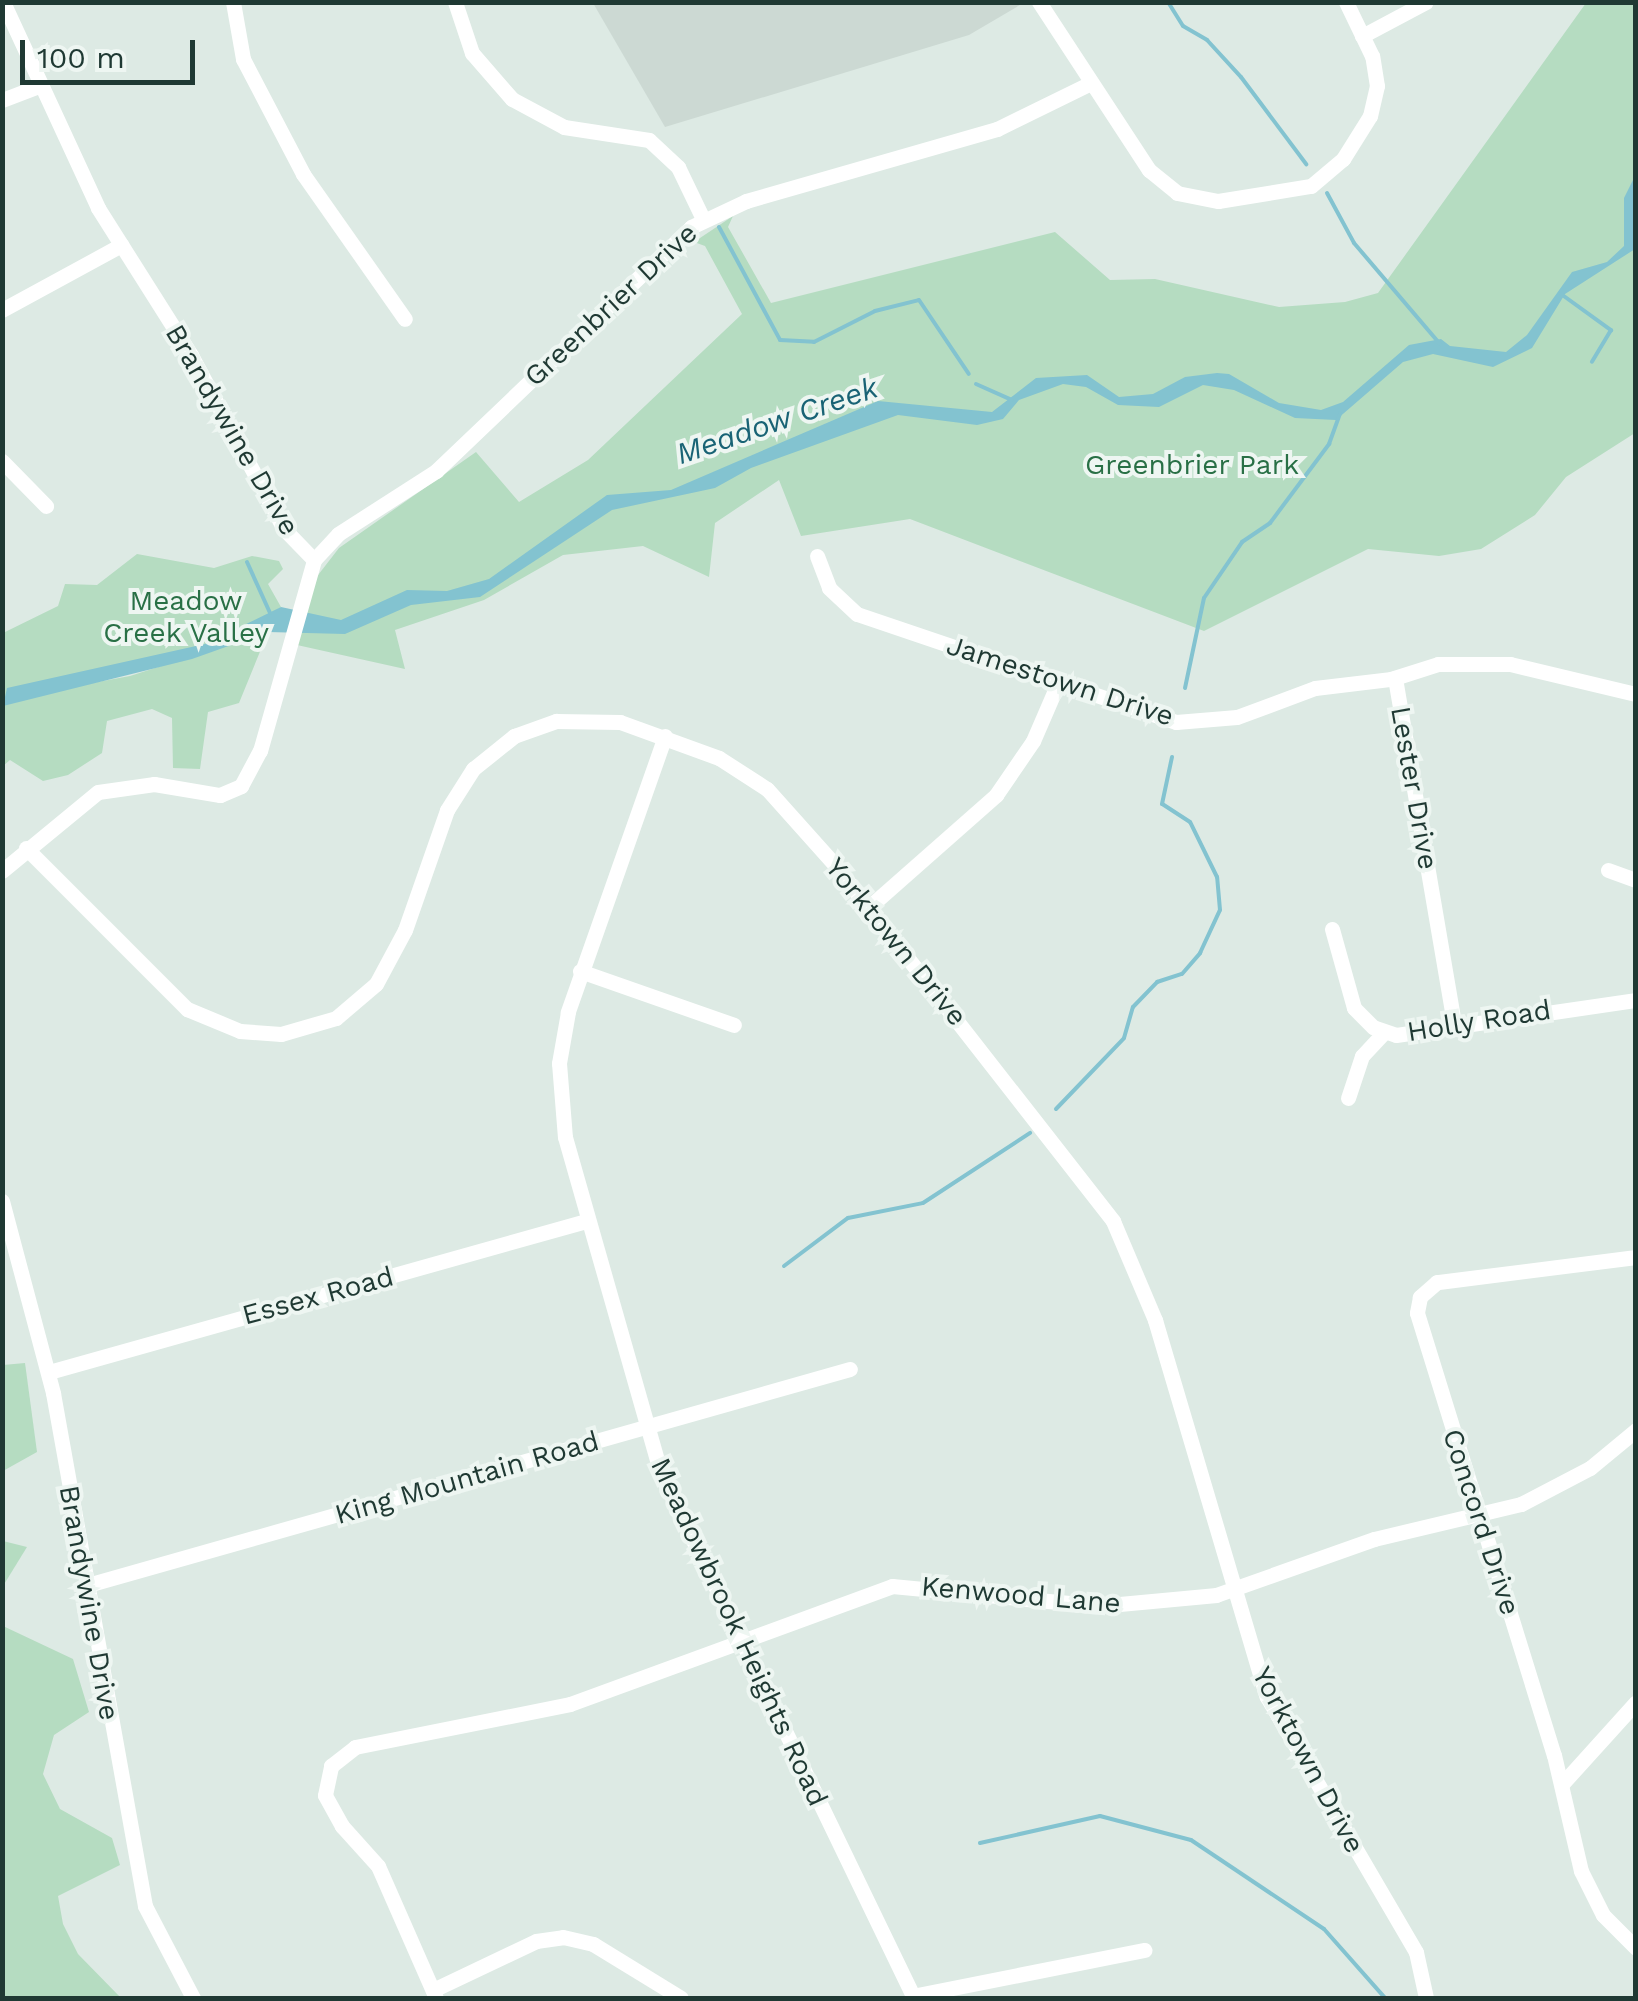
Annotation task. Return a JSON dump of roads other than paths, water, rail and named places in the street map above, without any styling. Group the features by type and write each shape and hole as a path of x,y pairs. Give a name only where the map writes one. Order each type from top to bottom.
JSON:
{"street":[{"name":"Brandywine Drive","path":"2,871 81,800 116,786 154,784 220,795 241,786 260,751 303,583 314,560 284,529 191,356 121,245 40,86 3,2"},
{"path":"232,2 243,60 303,174 405,319"},
{"path":"456,2 472,53 512,99 564,127 649,140 678,167 703,220"},
{"path":"1040,2 1149,170 1177,192 1218,200 1293,192 1335,168 1370,116 1376,72 1346,2"},
{"path":"1362,36 1426,2"},
{"name":"Greenbrier Drive","path":"314,560 338,534 436,471 668,244 703,220 997,129 1091,83"},
{"path":"2,100 40,86"},
{"path":"2,310 121,245"},
{"path":"2,461 46,506"},
{"name":"Jamestown Drive","path":"817,556 836,599 857,614 1148,715 1196,722 1238,716 1315,688 1394,678"},
{"name":"Lester Drive","path":"1454,1024 1394,678 1438,664 1510,664 1636,694"},
{"path":"868,908 996,795 1033,741 1059,681"},
{"name":"Yorktown Drive","path":"26,848 188,1010 240,1031 300,1032 336,1018 376,984 405,930 447,810 473,768 497,747 532,728 576,718 665,736 720,758 767,789 868,908 1113,1220 1156,1320 1232,1590 1267,1696 1416,1952 1426,1998"},
{"name":"Meadowbrook Heights Road","path":"665,736 580,972 562,1042 559,1083 586,1221 645,1428 739,1641 913,1997"},
{"path":"1608,870 1636,880"},
{"name":"Holly Road","path":"1332,929 1346,995 1384,1032 1408,1036 1454,1024 1636,1000"},
{"path":"580,972 734,1025"},
{"path":"1348,1098 1362,1056 1384,1032"},
{"name":"Brandywine Drive","path":"2,1201 49,1372 84,1586 145,1906 193,1998"},
{"name":"Essex Road","path":"49,1372 586,1221"},
{"name":"Concord Drive","path":"1636,1257 1481,1273 1438,1282 1420,1297 1423,1338 1562,1784 1590,1892 1636,1948"},
{"name":"King Mountain Road","path":"84,1586 850,1369"},
{"name":"Kenwood Lane","path":"434,1994 378,1866 342,1826 325,1796 338,1758 382,1738 570,1704 892,1586 1098,1606 1232,1590 1374,1539 1480,1518 1563,1484 1636,1430"},
{"path":"1562,1784 1636,1702"},
{"path":"434,1994 536,1941 563,1937 593,1944 682,1998"},
{"path":"913,1997 1145,1950"}],"water":[{"path":"1635,176 1635,249 1565,294 1532,348 1493,367 1433,354 1403,362 1336,420 1295,418 1234,390 1203,385 1159,407 1118,405 1086,387 1063,384 1019,400 1003,419 977,425 898,415 751,468 715,488 612,510 480,597 411,605 345,634 268,632 192,659 3,706 7,688 205,644 281,607 341,620 407,590 447,591 489,579 607,495 671,490 878,401 992,412 1036,378 1087,375 1119,397 1153,394 1185,377 1217,373 1229,374 1279,403 1321,410 1343,402 1409,345 1441,339 1450,346 1506,352 1527,335 1572,272 1607,262 1624,246 1624,198"}],"waterway":[{"path":"1168,2 1183,26 1207,40 1241,77 1306,164"},
{"path":"1327,193 1354,243 1440,344"},
{"path":"719,227 780,340 814,342 875,311 919,300 969,374"},
{"path":"1561,294 1611,330 1592,362"},
{"path":"976,384 1012,400"},
{"path":"1185,688 1204,598 1242,542 1270,523 1329,444 1340,414"},
{"path":"247,562 270,613"},
{"path":"1056,1109 1124,1038 1133,1007 1157,982 1182,974 1200,953 1220,910 1217,877 1190,822 1162,804 1172,757"},
{"path":"784,1266 848,1218 923,1203 1030,1133"},
{"path":"980,1843 1100,1816 1191,1840 1324,1929 1385,1998"}],"water label":[{"name":"Meadow Creek","path":"777,421"}],"park label":[{"name":"Greenbrier Park","path":"1192,465"},
{"name":"Meadow Creek Valley","path":"186,617"}]}
